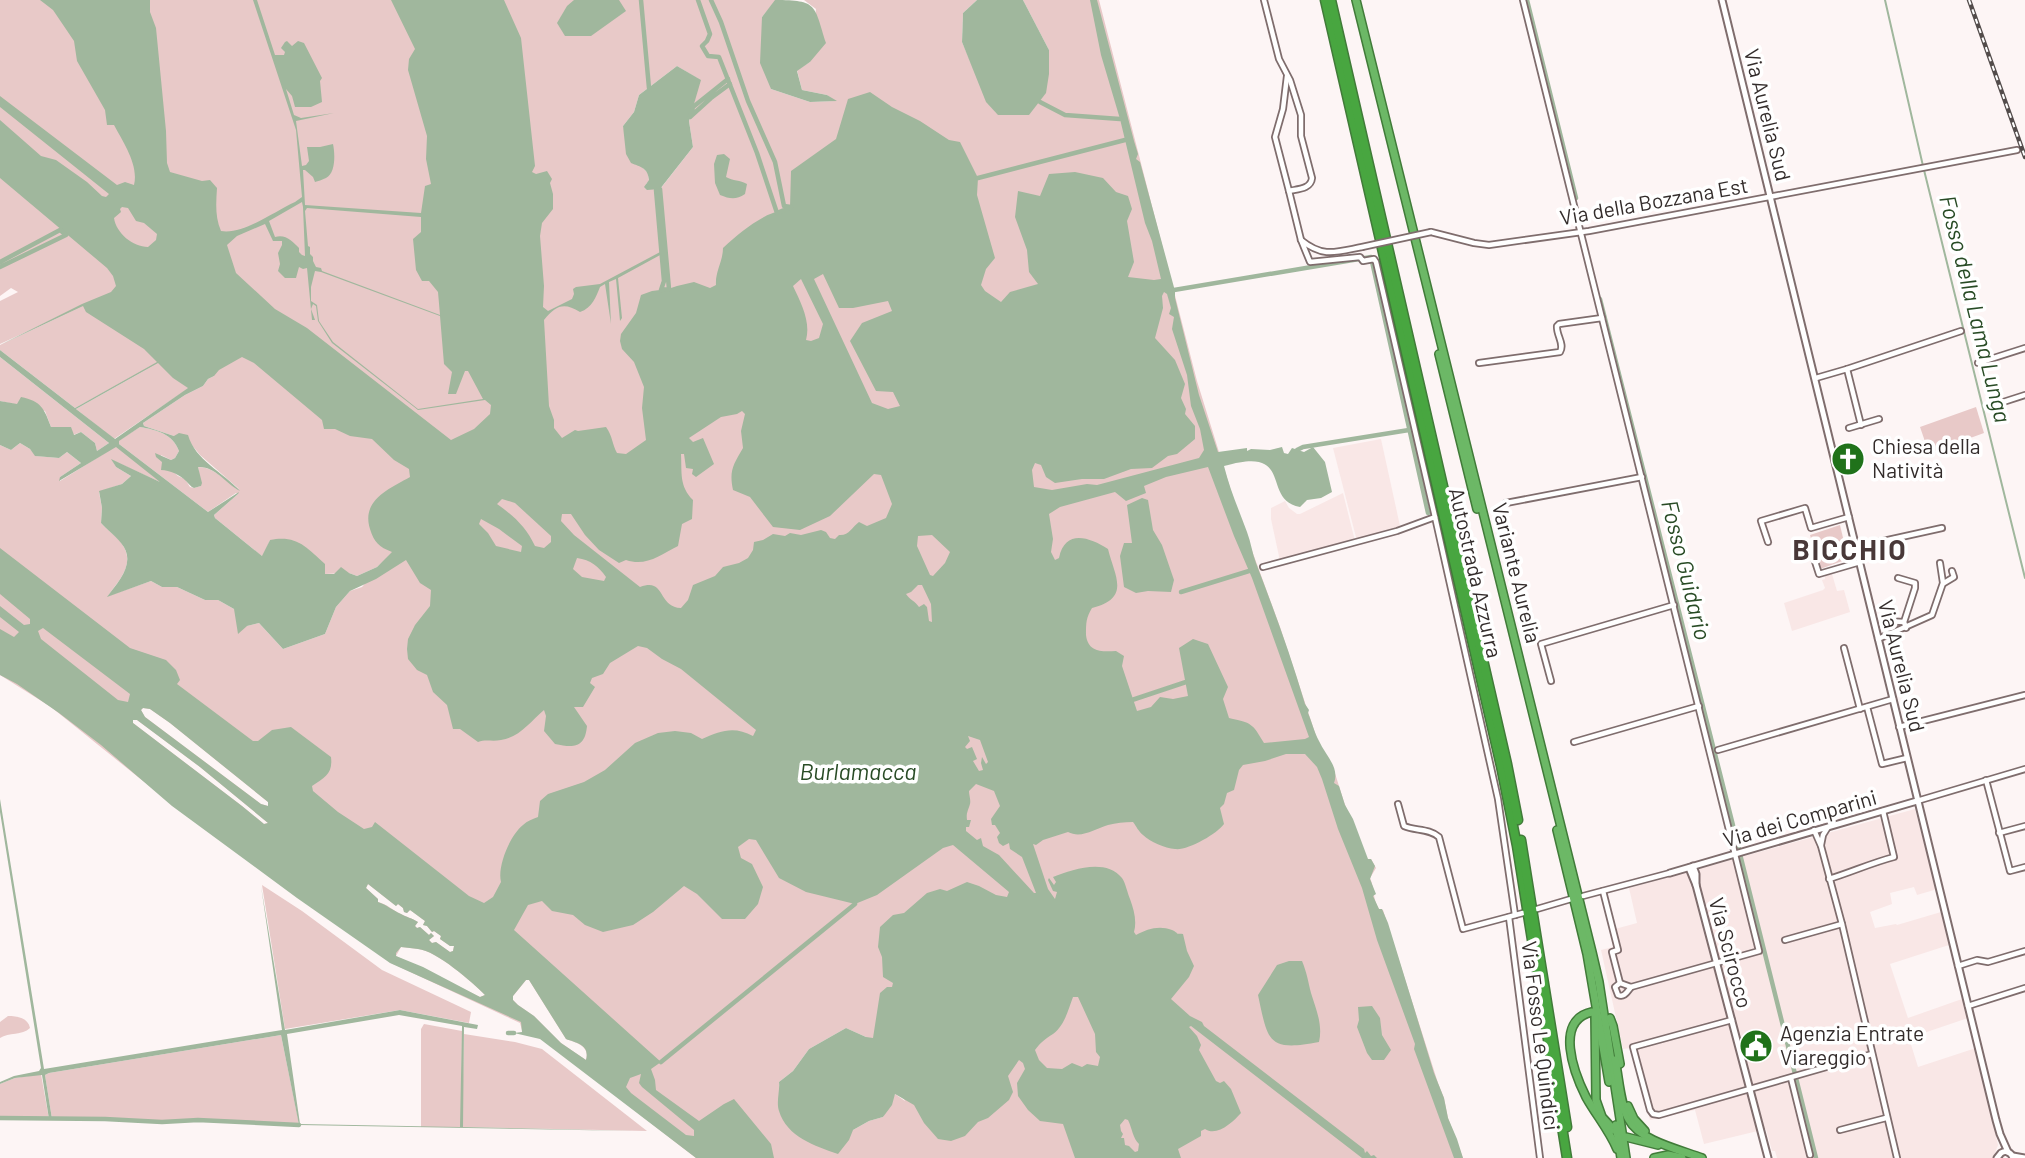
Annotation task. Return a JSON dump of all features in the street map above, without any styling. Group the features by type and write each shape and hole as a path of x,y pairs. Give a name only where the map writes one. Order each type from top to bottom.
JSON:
{"highway":[{"name":"Autostrada Azzurra","path":"1325,0 1502,766 1567,1158"},
{"name":"Autostrada Azzurra","path":"1331,0 1507,764 1526,866 1572,1158"},
{"name":"Variante Aurelia","path":"1354,0 1597,986 1623,1158"},
{"path":"1597,986 1596,1100 1602,1117 1614,1130"},
{"path":"1597,986 1628,1119 1642,1134 1673,1148"},
{"path":"1592,1012 1579,1016 1572,1025 1570,1035 1573,1058 1583,1089 1623,1158"},
{"path":"1610,1018 1614,1026 1631,1114 1645,1130 1683,1155 1695,1158"},
{"path":"1626,1137 1673,1148"},
{"path":"1654,1158 1668,1155 1702,1158"}],"main road":[{"name":"Via Aurelia Sud","path":"1722,0 2000,1135 2011,1155 1998,1156 2000,1135"},
{"name":"Via dei Comparini","path":"1670,873 1917,801"},
{"name":"Via Scirocco","path":"1695,879 1704,863"},
{"name":"Via Scirocco","path":"1691,867 1766,1156"},
{"name":"Via Scirocco","path":"1670,873 1685,874 1695,879"},
{"path":"2011,1155 2025,1158"}],"street":[{"path":"1264,0 1279,59 1301,115 1301,136 1312,178 1308,187 1289,191"},
{"path":"1523,0 1759,951 1631,987 1616,985 1616,994 1626,994 1631,987"},
{"path":"1287,75 1276,137 1301,240"},
{"name":"Via della Bozzana Est","path":"1301,240 1311,248 1328,254 1431,232 1489,244 1581,232 2017,150"},
{"name":"Via Fosso Le Quindici","path":"1301,240 1310,262 1361,258 1372,260 1378,265 1498,799 1541,1158"},
{"path":"1479,363 1560,352 1562,347 1557,326 1602,318"},
{"path":"1816,378 1961,331"},
{"path":"1978,363 2025,348"},
{"path":"1847,369 1861,425"},
{"path":"1997,404 2025,395"},
{"path":"1849,428 1879,419"},
{"path":"1506,503 1642,477"},
{"path":"1768,542 1761,521 1783,514 1805,508 1811,528 1849,517"},
{"path":"1263,567 1397,531 1435,517"},
{"path":"1856,547 1942,528"},
{"path":"1810,546 1819,574 1860,562"},
{"path":"1878,639 1932,615 1943,583 1940,563"},
{"path":"1943,583 1954,577 1952,571"},
{"path":"1898,578 1910,580 1915,588 1905,625"},
{"path":"1551,681 1542,644 1674,605"},
{"path":"1885,621 1905,625"},
{"path":"1844,648 1860,709"},
{"path":"1899,727 2025,695"},
{"path":"1718,750 1893,699"},
{"path":"1574,742 1699,706"},
{"path":"1867,707 1882,764 1907,758"},
{"name":"Via dei Comparini","path":"1917,801 2025,769"},
{"path":"1986,780 2010,872 2025,867"},
{"path":"1398,804 1404,826 1438,836 1463,929 1524,913"},
{"path":"1829,879 1861,870 1866,864 1894,857 1884,811"},
{"path":"2000,833 2025,825"},
{"path":"1821,846 1828,827"},
{"path":"1814,830 1821,846 1842,924 1896,1158"},
{"name":"Via dei Comparini","path":"1583,896 1670,873"},
{"path":"1603,891 1618,950 1612,952 1620,984"},
{"path":"1537,909 1571,899"},
{"path":"1785,940 1842,924"},
{"path":"1958,966 1977,960 1988,962 2025,951"},
{"path":"1968,1006 2025,988"},
{"path":"1732,1020 1633,1048 1653,1114 1659,1115 1872,1054"},
{"path":"1794,1077 1811,1155"},
{"path":"1840,1130 1886,1118"}],"shaded area":[{"path":"0,0 776,0 762,17 771,89 810,102 835,101 827,95 802,90 797,70 810,62 816,9 804,0 977,0 963,13 962,42 974,70 1049,50 1023,0 1099,0 1197,381 1236,507 1319,745 1333,767 1367,860 1371,859 1376,868 1370,878 1375,901 1379,909 1383,910 1463,1158 696,1158 542,1039 523,1034 520,1023 391,963 250,862 51,707 0,675 0,445 11,450 20,443 36,456 59,458 67,452 81,463 60,477 60,481 116,446 164,484 112,460 116,467 131,476 122,484 99,492 101,523 120,541 127,558 121,578 108,596 151,581 162,587 177,587 205,600 218,600 234,609 247,626 259,623 283,649 325,634 336,607 350,591 362,587 387,558 377,567 357,576 349,573 325,574 270,540 263,557 215,518 214,515 238,494 208,512 118,441 140,427 158,431 173,440 179,451 171,460 161,455 162,461 185,479 190,487 201,486 198,467 214,472 239,489 191,444 174,436 144,426 143,423 203,386 214,376 176,379 189,388 114,439 76,409 158,363 75,408 0,350 0,345 83,306 0,344 0,301 18,292 11,288 0,296","holes":["677,66 700,80 689,121 693,147 661,188 656,190 646,184 649,181 648,173 640,165 636,165 623,126 634,112 639,95","143,708 150,709 170,723 268,802 268,806 261,804 145,717 141,710","133,720 137,720 200,767 268,823 264,824 133,723","368,884 396,906 398,904 404,912 410,910 425,921 423,925 441,936 440,939 450,946 454,946 453,951 450,952 436,942 432,943 429,940 434,936 420,927 417,928 415,926 418,922 378,902 366,888","401,947 435,955 485,995 480,997 396,956","526,980 529,980 566,1039 584,1048 586,1060 561,1043 513,1000 513,996","846,1028 866,1037 905,1101 895,1094 883,1117 853,1130 779,1111 779,1082 793,1071 809,1049"]},
{"path":"0,357 109,443 97,451 95,443 81,432 73,435 70,427 51,427 45,411 0,401"},
{"path":"1976,407 1984,433 1929,453 1920,427"},
{"path":"1381,439 1400,526 1396,530 1357,541 1333,448"},
{"path":"1343,493 1355,541 1280,561 1271,508 1285,501 1289,508 1300,514"},
{"path":"1840,525 1848,559 1820,569 1810,535"},
{"path":"1832,574 1837,591 1844,590 1850,612 1792,631 1784,603 1823,590 1825,588 1822,580"},
{"path":"1915,809 1936,888 1917,895 1914,887 1890,893 1892,904 1870,912 1875,928 1897,925 1941,912 1949,945 1890,964 1908,1018 1962,999 1968,1018 1909,1038 1918,1067 1976,1048 1998,1145 1993,1158 1777,1158 1775,1151 1772,1151 1766,1129 1704,1144 1695,1110 1650,1120 1631,1048 1623,1049 1601,950 1617,946 1615,929 1637,923 1629,888"},
{"path":"262,885 382,970 471,1012 469,1023 400,1010 285,1029"},
{"path":"8,1016 22,1018 30,1028 0,1038 0,1022"},
{"path":"424,1024 462,1031 461,1127 421,1127 421,1029"},
{"path":"464,1034 542,1049 647,1131 462,1127"},
{"path":"281,1035 299,1124 52,1119 45,1075 49,1073"},
{"path":"41,1074 49,1119 0,1118 0,1084 15,1078"}],"water":[{"name":"Burlamacca","path":"40,0 150,0 150,12 156,28 167,163 170,172 202,181 210,180 217,188 219,226 221,231 230,231 259,221 302,197 296,130 253,0 257,0 275,55 284,55 285,52 281,48 287,41 292,46 298,41 304,43 322,78 322,102 311,107 295,107 292,96 286,89 294,115 301,118 334,113 296,121 302,166 309,161 307,147 333,144 334,148 332,172 326,178 315,182 313,177 303,170 305,205 421,213 425,186 431,184 426,159 427,136 408,70 409,59 415,49 391,0 504,0 521,38 535,166 532,172 536,174 547,171 552,179 550,183 553,209 542,223 540,236 543,307 548,311 572,299 573,289 576,287 600,284 662,251 662,254 618,278 622,318 620,321 616,279 609,282 611,324 605,284 600,287 588,308 580,312 565,306 560,307 544,320 549,406 554,428 562,438 575,430 606,427 617,453 626,454 646,440 642,408 644,387 634,362 622,349 620,341 621,334 636,313 641,295 694,282 710,288 716,285 723,248 758,220 790,207 791,171 836,139 848,99 870,92 949,140 960,142 978,178 977,195 995,258 986,269 981,285 1001,302 1010,292 1038,284 1029,272 1027,250 1015,217 1018,191 1040,196 1049,174 1075,172 1103,178 1116,192 1128,196 1132,209 1127,221 1134,262 1128,277 1161,279 1101,55 1090,0 1097,0 1138,154 1136,159 1140,162 1175,291 1199,395 1218,452 1282,447 1284,453 1288,454 1292,448 1304,452 1313,447 1325,462 1332,492 1321,498 1307,500 1300,507 1288,502 1281,494 1269,468 1261,462 1246,461 1224,466 1314,731 1333,766 1334,783 1339,786 1368,859 1371,859 1375,866 1370,879 1376,894 1373,896 1388,923 1448,1118 1463,1158 1454,1158 1322,779 1317,767 1305,754 1286,754 1243,765 1234,790 1227,793 1220,808 1224,824 1194,845 1180,849 1162,846 1146,838 1133,822 1108,825 1083,834 1068,832 1033,844 1048,889 1055,899 1057,892 1053,891 1049,878 1054,885 1056,882 1053,877 1070,871 1089,867 1107,868 1122,878 1134,911 1136,935 1158,928 1183,934 1194,966 1189,977 1171,999 1364,1149 1365,1153 1367,1151 1377,1158 1362,1158 1191,1026 1189,1027 1201,1045 1199,1050 1216,1081 1224,1081 1231,1089 1241,1113 1220,1130 1201,1131 1201,1136 1178,1149 1181,1158 1075,1158 1063,1124 1040,1121 1018,1096 1017,1083 1025,1069 1019,1060 1008,1076 1013,1092 1009,1100 988,1118 978,1122 965,1136 951,1141 938,1139 924,1123 914,1105 895,1094 892,1105 883,1117 853,1130 838,1154 811,1144 788,1128 783,1120 778,1108 779,1082 793,1071 809,1049 846,1028 873,1038 880,993 887,987 892,987 893,983 883,977 882,957 878,947 880,927 893,915 904,913 927,893 940,889 947,891 967,882 996,895 1007,897 1009,892 953,845 943,848 877,895 855,904 806,892 779,878 756,840 749,839 738,847 741,858 752,864 763,887 758,904 745,919 722,919 697,894 684,886 633,925 603,932 585,925 573,915 552,911 542,901 528,905 514,930 661,1062 651,1069 656,1090 699,1121 734,1099 771,1144 774,1158 696,1158 540,1039 514,1033 522,1032 521,1022 390,963 172,806 59,713 0,675 0,629 14,637 19,632 0,617 0,606 24,625 30,624 30,619 0,594 0,548 130,648 166,660 176,670 180,680 177,684 253,741 258,741 272,730 291,727 331,757 329,771 312,786 313,791 364,829 372,827 375,822 469,896 484,903 493,897 501,882 501,868 509,843 518,830 538,817 540,801 548,794 584,782 605,770 635,743 658,733 691,733 702,739 728,730 753,736 756,730 681,669 647,648 638,646 610,663 603,674 592,678 590,683 595,687 583,707 574,707 587,726 584,739 577,745 555,744 544,731 544,710 514,736 478,742 460,729 453,729 447,705 433,692 427,675 417,670 408,659 408,639 430,606 431,590 420,583 406,560 350,591 336,607 325,634 283,649 259,623 247,626 238,634 234,609 218,600 205,600 177,587 162,587 151,581 107,597 125,571 127,557 121,543 101,523 99,491 122,484 131,476 116,467 111,459 160,482 116,447 59,481 60,477 81,463 67,452 59,458 35,456 20,443 11,450 0,445 0,401 17,404 21,397 41,406 51,427 71,427 74,435 81,432 95,443 97,451 109,443 0,357 0,350 75,408 157,362 144,349 86,312 83,306 0,345 111,292 116,286 107,268 0,178 0,120 41,156 56,160 102,196 109,194 0,107 0,96 117,185 125,182 134,185 134,170 129,154 114,125 107,125 105,110 77,61 74,41 53,10","holes":["302,202 305,256 294,243 282,236 275,237 269,221","122,207 128,208 136,221 144,223 157,234 156,240 148,247 131,242 118,229 114,218 121,212","307,208 421,217 421,232 413,239 416,270 422,281 429,281 438,292 440,315 322,271 316,267 310,254 305,211","265,224 273,241 282,241 278,253 278,271 285,278 296,278 299,267 307,268 312,320 315,320 311,309 313,304 316,306 318,321 332,343 418,410 485,400 491,405 490,414 474,429 451,440 307,328 275,309 236,273 227,245 237,236","315,271 440,316 444,364 452,372 448,394 456,394 465,371 468,371 483,399 418,409 333,342 319,321 317,305 311,301","823,274 839,308 888,301 892,311 862,323 850,341 876,391 893,392 900,406 888,409 872,403 814,279","801,279 823,324 819,338 806,340 804,313 793,286","1164,292 1171,308 1169,314 1174,317 1172,329 1187,375 1191,406 1200,429 1204,450 1199,458 1097,485 1052,490 1034,487 1032,470 1035,463 1041,465 1046,477 1055,483 1104,479 1131,469 1152,468 1168,456 1177,454 1195,439 1195,426 1185,414 1186,409 1181,398 1185,384 1175,360 1155,338","242,357 254,363 322,420 324,429 335,429 350,436 372,439 394,460 409,469 410,477 379,497 369,510 368,519 373,537 380,546 392,552 377,567 357,576 341,567 334,574 325,574 325,564 312,552 287,539 270,540 262,556 215,518 214,515 239,492 208,512 119,444 119,441 140,427 158,431 173,440 179,451 171,460 155,453 162,462 161,470 178,475 194,488 201,486 198,467 204,467 240,491 203,459 188,435 179,433 174,436 144,426 143,423 203,386 219,370","158,363 188,388 115,439 76,409","742,411 745,414 741,431 743,448 732,473 733,490 750,497 773,527 800,530 830,516 874,474 881,475 892,504 886,518 867,526 859,522 848,533 835,539 821,530 801,535 773,534 754,542 748,558 723,567 715,576 693,585 688,600 681,608 673,606 654,586 640,587 574,535 561,521 562,514 571,514 599,550 619,563 626,560 646,561 678,546 682,524 692,519 693,500 683,484 681,454 684,454 686,468 693,469 692,474 696,477 714,464 703,438 693,442 689,438 721,417","1208,467 1252,578 1309,737 1264,743 1251,725 1229,718 1223,699 1228,687 1208,644 1193,639 1179,648 1188,696 1173,699 1160,697 1151,707 1137,711 1122,666 1124,656 1116,651 1096,650 1089,645 1086,631 1092,608 1112,599 1116,592 1116,577 1108,549 1086,539 1072,539 1055,560 1051,552 1053,539 1049,514 1060,507 1115,492 1126,501 1146,493 1144,486 1166,477","502,499 515,503 551,536 551,542 544,548 535,546 524,528 497,504","481,519 522,546 521,552 496,546 479,524","932,535 950,552 945,563 933,576 930,575 917,546 918,536","577,558 594,564 606,577 604,581 582,577 573,569","922,585 931,604 932,622 929,621 927,607 924,604 919,607 906,594","43,628 130,694 128,702 118,700 41,639 38,631","150,709 170,723 268,802 268,806 261,804 145,717 141,710","133,720 137,720 200,767 268,823 264,824 133,723","968,736 980,740 988,762 986,764 982,757 983,770 979,771 973,761 977,759 972,747 965,747 970,741","976,784 994,791 1000,806 991,819 992,825 995,825 1000,833 997,837 999,843 1003,846 1009,843 1010,849 1022,857 1036,893 999,855 983,846 981,838 977,840 966,831 971,820 967,820 969,791","368,884 396,906 398,904 404,912 410,910 425,921 423,925 441,936 440,939 450,946 454,946 453,951 450,952 436,942 432,943 429,940 434,936 431,933 429,935 420,927 417,928 415,926 418,922 378,902 366,888","401,947 435,955 485,995 480,997 396,956 396,953","526,980 529,980 566,1039 584,1048 586,1060 561,1043 513,1000 513,996","1073,997 1078,997 1095,1034 1096,1052 1100,1057 1098,1066 1087,1064 1082,1067 1072,1063 1062,1069 1047,1068 1039,1060 1035,1050 1057,1030 1066,1017","641,1074 639,1083 642,1087 694,1130 694,1136 686,1135 631,1093 626,1087 630,1078","1125,1119 1128,1120 1139,1144 1138,1151 1135,1152 1125,1145 1124,1138 1121,1138 1123,1134 1120,1125"]},
{"path":"574,0 619,0 626,11 591,36 565,36 557,23"},
{"path":"775,0 799,1 812,7 816,13 826,43 810,62 797,71 802,90 827,95 837,101 810,102 771,89 760,63 762,17"},
{"path":"977,0 1023,0 1049,50 1046,93 1029,115 998,115 986,102 962,42 963,13"},
{"path":"677,66 701,80 689,121 693,147 660,189 647,190 644,187 649,180 647,173 643,168 631,163 626,154 623,126 634,112 639,95"},
{"path":"724,154 730,159 726,177 747,184 745,194 739,197 720,195 715,183 714,164 717,155"},
{"path":"1142,498 1148,500 1153,530 1162,545 1174,580 1171,592 1136,593 1124,587 1120,556 1124,543 1132,543 1127,505"},
{"path":"0,799 44,1069 282,1030 261,886 285,1030 400,1010 478,1025 477,1029 464,1027 463,1127 635,1131 299,1125 281,1035 49,1073 45,1075 52,1119 49,1119 42,1075 15,1078 0,1084 14,1076 39,1071 41,1068","holes":["399,1015 462,1026 460,1127 300,1124 287,1034"]},
{"path":"1302,961 1304,965 1318,1017 1319,1042 1302,1045 1279,1044 1268,1033 1264,1023 1258,995 1277,965"},
{"path":"1372,1006 1380,1018 1382,1035 1391,1050 1384,1060 1372,1060 1357,1027 1358,1007"}],"waterway":[{"path":"641,0 649,88"},
{"path":"698,0 710,34 702,46 708,56 719,57 757,153 777,213 791,207 784,206 775,162 748,101 711,0"},
{"name":"Fosso Guidario","path":"1527,0 1576,198"},
{"name":"Fosso della Lama Lunga","path":"1885,0 1923,166"},
{"path":"728,79 693,107 690,117 730,84"},
{"path":"1040,102 1065,115 1120,119"},
{"path":"978,178 1125,140"},
{"name":"Fosso della Lama Lunga","path":"1924,170 2025,578"},
{"path":"660,189 669,289 661,290 664,281 656,190 660,189"},
{"path":"0,262 60,230 66,235 0,267"},
{"path":"1174,290 1371,257 1428,513"},
{"name":"Fosso Guidario","path":"1600,299 1739,849"},
{"path":"1297,450 1409,430"},
{"path":"1181,592 1249,571"},
{"path":"1132,700 1186,682"},
{"name":"Fosso Guidario","path":"1740,854 1816,1158"},
{"path":"661,1062 855,904"},
{"path":"508,1033 514,1033"},
{"path":"0,1118 162,1122 198,1120 299,1125"}],"railway":[{"path":"1969,0 2025,157"}],"place":[{"name":"Chiesa della Natività","path":"1848,459"},
{"name":"Agenzia Entrate Viareggio","path":"1756,1046"}],"district":[{"name":"BICCHIO","path":"1850,550"}]}
